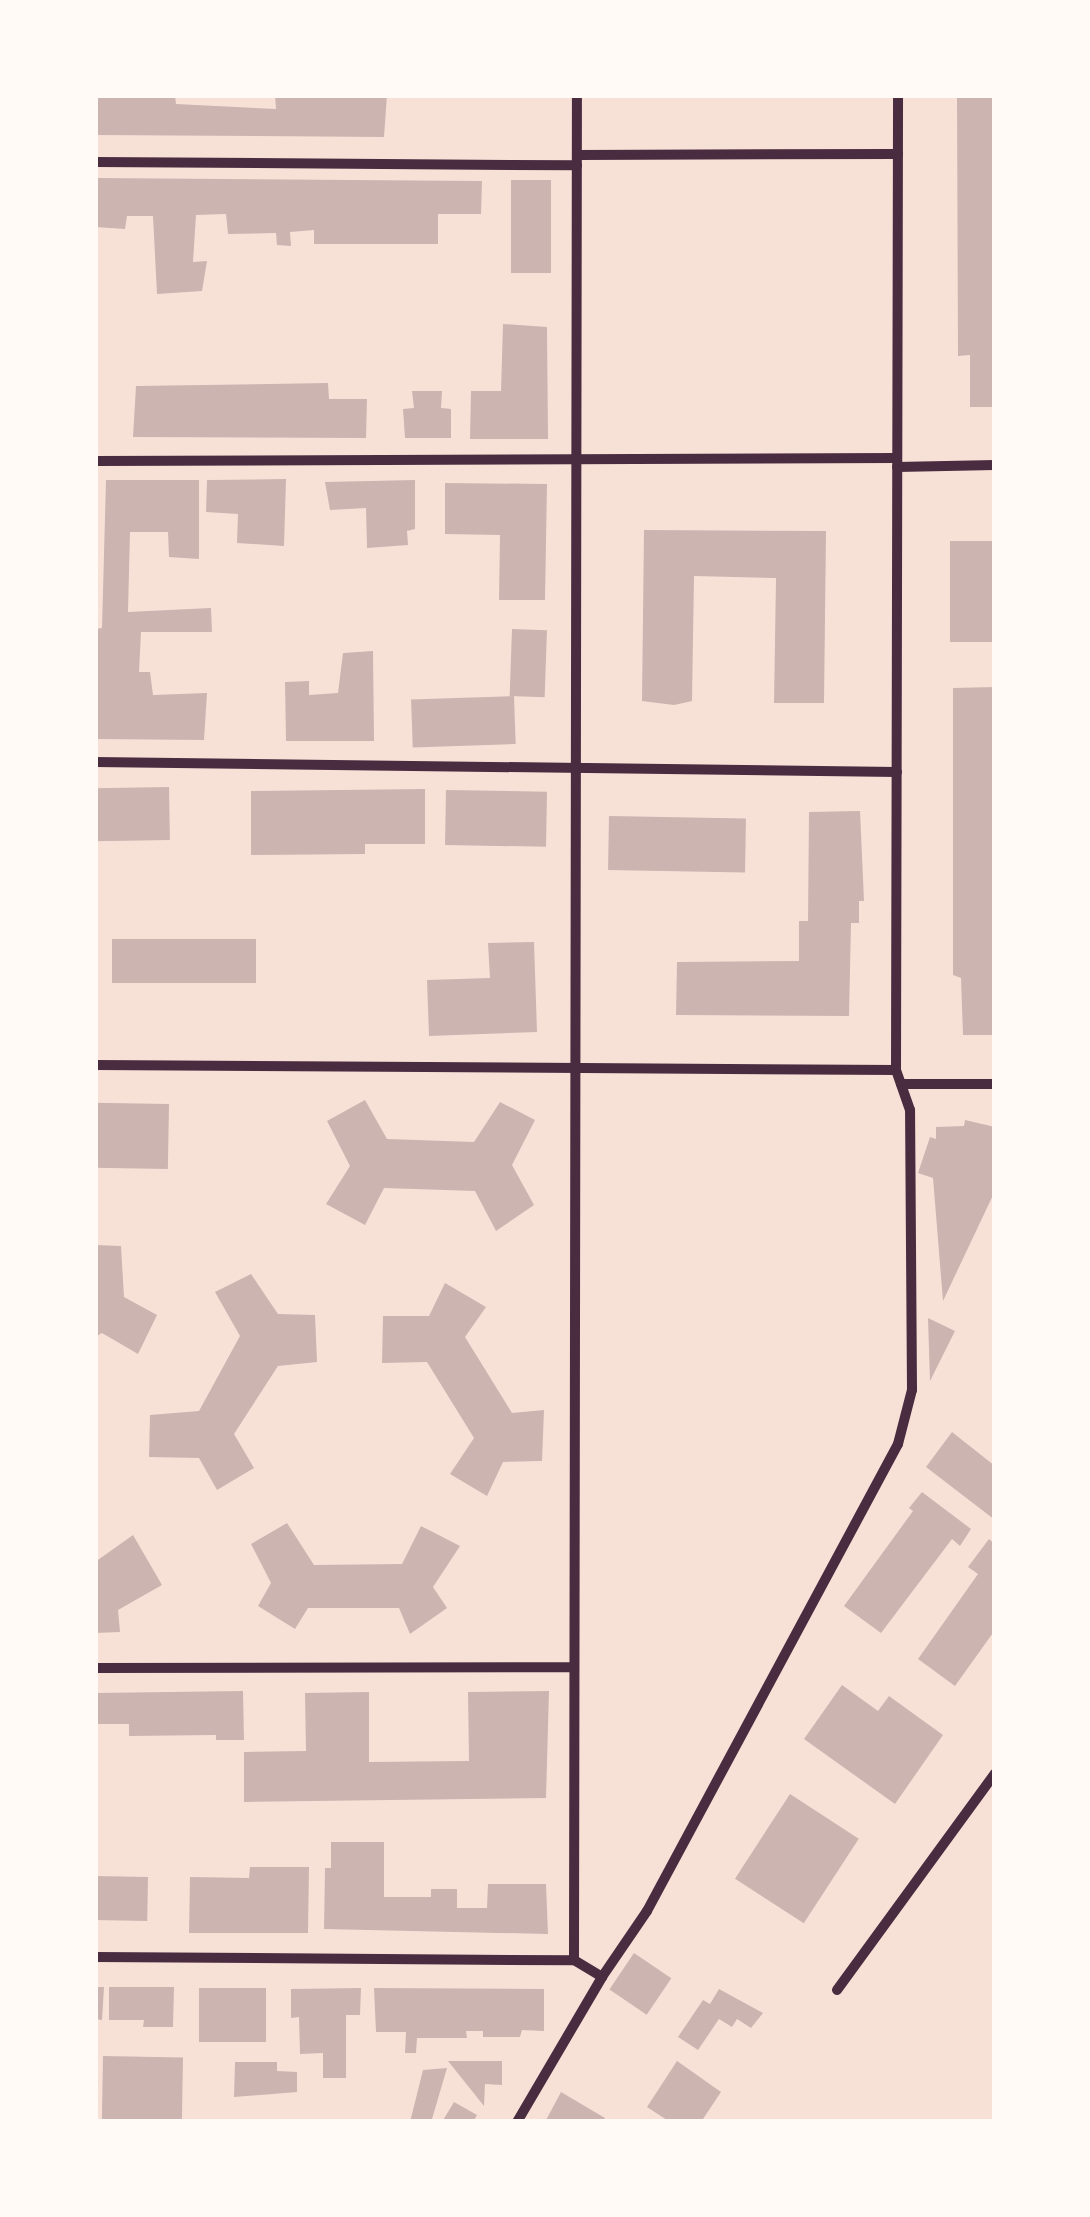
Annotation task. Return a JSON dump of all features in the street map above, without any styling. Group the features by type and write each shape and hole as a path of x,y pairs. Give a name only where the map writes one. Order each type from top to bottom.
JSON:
{"street":[{"path":"574,1960 577,95"},
{"path":"517,2122 602,1977 647,1911 898,1444 912,1390 910,1110 896,1070 898,95"},
{"path":"95,162 898,154"},
{"path":"95,461 576,460 995,465"},
{"path":"95,762 576,771 897,772"},
{"path":"95,1066 896,1070"},
{"path":"901,1084 995,1084"},
{"path":"95,1668 574,1666"},
{"path":"838,1990 995,1774"},
{"path":"95,1957 574,1960 602,1977"}],"building":[{"path":"95,95 175,95 176,104 276,109 275,95 387,95 384,137 95,135"},
{"path":"957,95 995,95 995,407 970,407 970,355 958,356"},
{"path":"95,178 482,181 481,214 438,214 438,244 314,244 314,230 290,232 291,246 277,245 276,233 228,234 226,214 196,215 193,262 207,261 202,291 157,294 153,216 127,216 125,229 95,227"},
{"path":"511,180 551,180 551,273 511,273"},
{"path":"503,324 547,327 548,439 470,439 471,391 501,391"},
{"path":"328,383 329,399 367,399 366,438 133,437 136,386"},
{"path":"412,391 442,391 441,408 451,409 451,438 405,438 403,409 414,408"},
{"path":"286,479 284,546 237,543 238,514 206,512 207,480"},
{"path":"106,480 199,480 199,559 169,557 168,532 130,532 128,612 211,608 212,632 141,632 139,672 150,672 153,695 207,693 204,740 95,739 95,629 102,628"},
{"path":"415,480 415,529 407,531 408,545 367,548 366,508 330,510 325,482"},
{"path":"445,483 547,484 545,600 499,600 500,535 445,534"},
{"path":"644,530 826,531 824,703 774,703 776,578 694,576 692,701 674,705 642,701"},
{"path":"950,541 995,541 995,642 950,642"},
{"path":"512,629 547,630 545,697 510,696"},
{"path":"373,651 374,741 286,741 285,682 309,681 309,695 338,693 343,653"},
{"path":"995,687 995,1035 963,1035 961,978 953,975 953,688"},
{"path":"514,696 516,744 413,748 411,700"},
{"path":"169,787 170,840 96,841 95,788"},
{"path":"425,789 425,844 365,844 365,854 251,855 251,791"},
{"path":"446,790 547,792 546,847 445,845"},
{"path":"860,811 864,901 859,901 859,923 851,923 849,1016 676,1015 677,962 799,961 799,921 808,921 809,812"},
{"path":"609,816 746,818 745,872 608,870"},
{"path":"112,939 256,939 256,983 112,983"},
{"path":"534,942 537,1032 429,1036 427,980 490,978 488,943"},
{"path":"365,1100 387,1139 474,1142 500,1102 535,1120 512,1165 534,1205 496,1231 475,1191 384,1188 365,1225 326,1204 350,1166 327,1121"},
{"path":"95,1103 169,1104 168,1169 95,1168"},
{"path":"965,1120 995,1127 995,1191 943,1301 933,1178 918,1173 930,1137 936,1139 936,1127 964,1126"},
{"path":"95,1245 121,1246 124,1297 157,1315 138,1354 102,1333 95,1337"},
{"path":"251,1274 278,1314 315,1315 317,1362 278,1366 234,1434 254,1468 217,1490 199,1458 149,1457 150,1415 199,1411 240,1336 215,1292"},
{"path":"445,1283 486,1307 465,1337 512,1413 544,1410 542,1461 503,1462 487,1496 450,1474 474,1438 427,1362 382,1363 383,1316 429,1316"},
{"path":"928,1318 955,1331 930,1381"},
{"path":"952,1432 995,1466 995,1520 926,1467"},
{"path":"922,1492 971,1529 960,1546 952,1539 881,1633 844,1606 913,1511 909,1508"},
{"path":"287,1523 314,1565 402,1564 421,1526 460,1546 433,1587 447,1608 410,1634 399,1608 308,1608 295,1629 258,1606 271,1583 251,1544"},
{"path":"133,1535 162,1585 118,1610 120,1632 95,1633 95,1562"},
{"path":"989,1539 995,1544 995,1630 955,1686 918,1659 978,1574 968,1567"},
{"path":"842,1685 878,1711 889,1696 943,1735 895,1804 804,1739"},
{"path":"243,1691 244,1740 216,1740 216,1735 129,1736 129,1724 95,1724 95,1693"},
{"path":"549,1691 546,1798 244,1802 244,1752 306,1751 305,1693 369,1692 369,1762 469,1761 468,1692"},
{"path":"790,1794 859,1839 804,1923 735,1879"},
{"path":"331,1842 384,1842 384,1897 431,1897 431,1889 457,1889 457,1908 487,1908 488,1884 546,1884 548,1934 324,1929 325,1868 331,1868"},
{"path":"250,1867 309,1867 308,1933 189,1933 190,1877 249,1878"},
{"path":"95,1876 148,1877 147,1921 95,1920"},
{"path":"634,1953 671,1978 647,2015 609,1989"},
{"path":"95,1987 104,1987 102,2020 95,2019"},
{"path":"109,1987 174,1987 173,2027 143,2027 144,2020 109,2020"},
{"path":"199,1988 266,1988 266,2042 199,2042"},
{"path":"361,1988 360,2015 346,2015 346,2078 323,2078 323,2053 300,2054 299,2017 291,2018 291,1989"},
{"path":"374,1988 544,1989 544,2031 522,2030 520,2037 483,2037 483,2031 466,2031 467,2038 417,2038 416,2053 405,2053 406,2032 376,2032"},
{"path":"719,1989 763,2013 751,2028 737,2019 732,2027 719,2019 698,2050 678,2037 703,2000 710,2004"},
{"path":"103,2056 183,2057 182,2122 102,2122"},
{"path":"448,2061 502,2061 502,2085 485,2084 484,2106"},
{"path":"677,2061 721,2092 701,2122 670,2122 647,2107"},
{"path":"235,2062 277,2062 277,2071 297,2072 297,2092 234,2097"},
{"path":"447,2068 432,2119 437,2122 410,2122 423,2070"},
{"path":"561,2092 605,2118 603,2122 545,2122"},
{"path":"454,2102 477,2115 473,2122 442,2122"}]}
